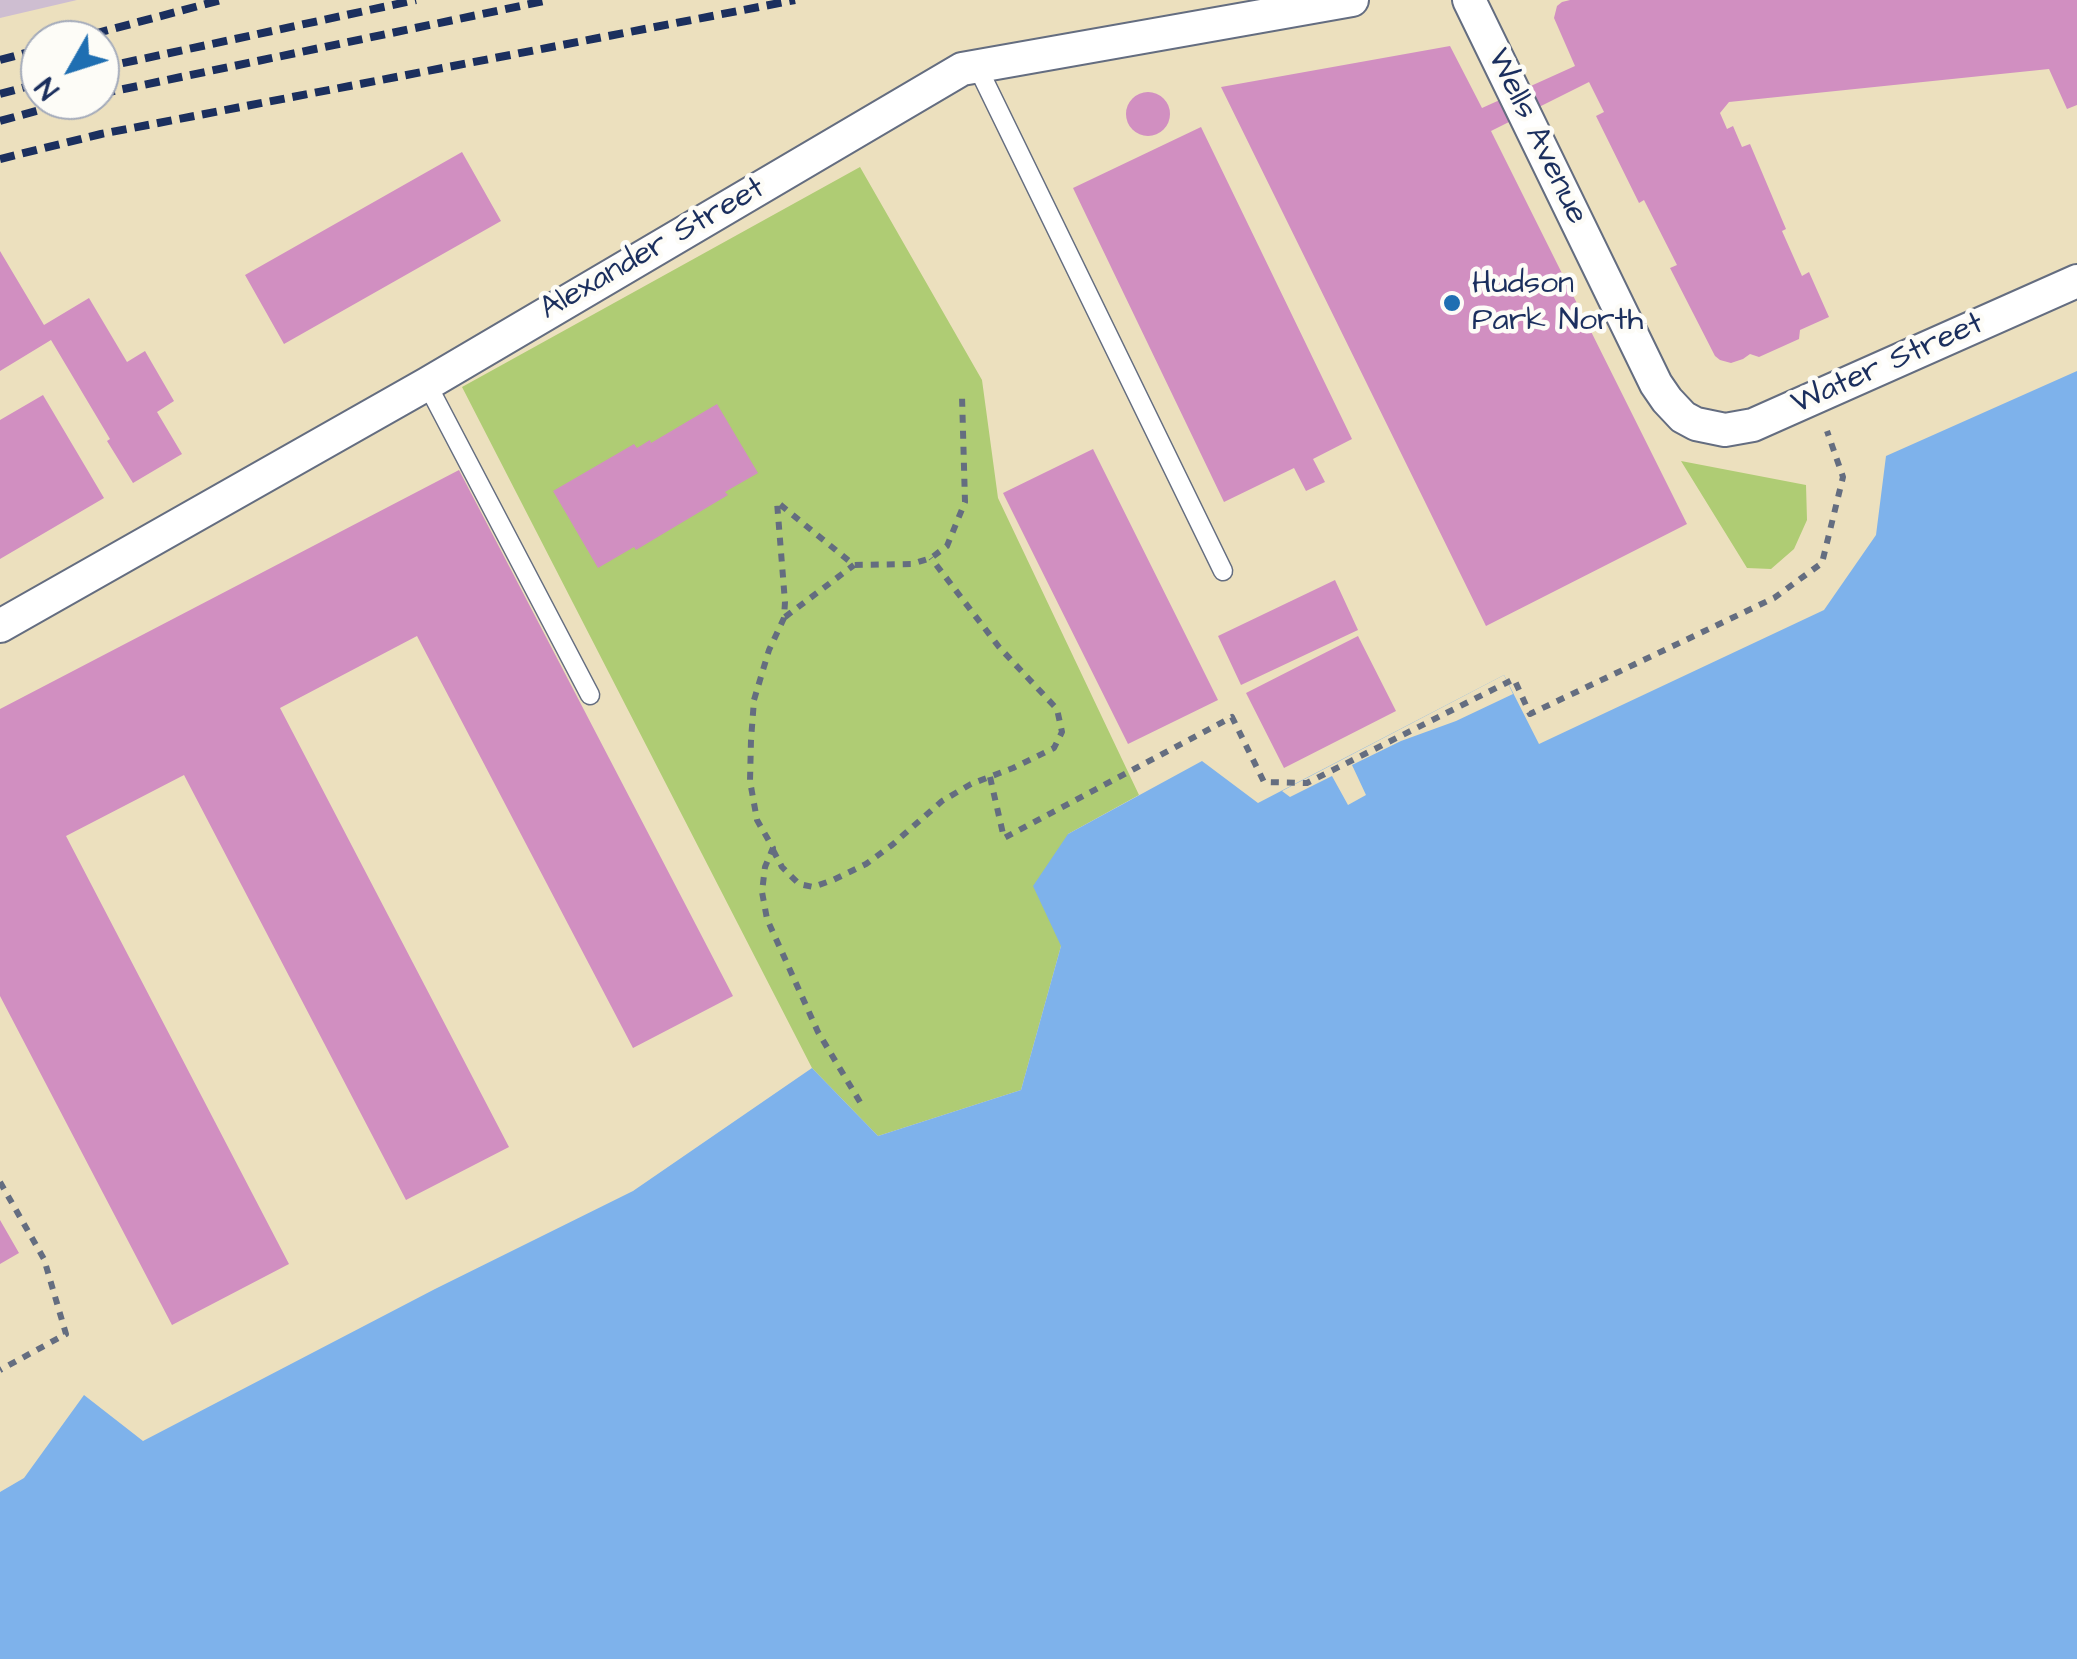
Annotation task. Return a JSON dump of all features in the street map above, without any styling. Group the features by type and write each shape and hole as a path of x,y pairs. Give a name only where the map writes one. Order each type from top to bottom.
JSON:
{"street":[{"name":"Alexander Street","path":"0,626 427,384 962,69 1352,0"},
{"name":"Wells Avenue","path":"1469,0 1656,384 1683,417 1696,424"},
{"name":"Water Street","path":"1696,424 1710,428 1753,425 2077,281"}],"lane":[{"path":"977,66 1223,571"},
{"path":"427,384 590,695"}],"path":[{"path":"784,618 854,566 912,564 947,546 965,502 962,396"},
{"path":"990,777 1004,838 1232,717 1264,782 1307,783 1514,679 1530,714 1774,598 1822,563 1843,477 1814,397"},
{"path":"854,566 777,502 786,602 784,618 769,650 754,700 750,781 758,820 782,867 798,884 823,884 866,864 942,801 1054,748 1062,732 1057,709 999,647 930,558"},
{"path":"773,848 763,879 767,919 818,1032 860,1102"},
{"path":"0,1182 44,1259 66,1334 0,1370"}],"shaded area":[{"path":"0,0 77,0 0,18"}],"green space":[{"path":"860,167 982,380 998,498 1139,795 1068,834 1061,946 1021,1090 878,1136 812,1068 462,387"},
{"path":"1681,461 1806,485 1807,520 1794,549 1771,569 1747,568"}],"water":[{"path":"2077,371 2077,1659 0,1659 0,1492 24,1478 84,1395 143,1441 633,1191 812,1068 878,1136 1021,1090 1061,946 1033,886 1068,834 1202,761 1258,803 1504,675 1539,744 1824,610 1876,535 1886,456"}],"pier":[{"path":"1504,675 1513,694 1352,765 1366,795 1348,805 1332,776 1290,797 1282,791"}],"building":[{"name":"Hudson Park North","path":"1570,0 2077,0 2077,105 2067,109 2049,69 1729,102 1720,113 1727,129 1733,126 1742,147 1750,144 1802,276 1809,272 1829,317 1800,330 1799,339 1759,357 1750,354 1731,363 1715,356 1670,268 1677,265 1644,200 1639,203 1596,116 1604,112 1589,82 1491,131 1687,524 1486,626 1221,87 1450,46 1482,108 1575,66 1554,18 1557,6"},
{"path":"1148,92 1164,98 1170,114 1164,130 1148,136 1132,130 1126,114 1132,98"},
{"path":"1201,127 1352,439 1313,459 1325,482 1306,491 1294,468 1224,502 1073,188"},
{"path":"462,152 501,221 284,344 245,275"},
{"path":"0,251 44,325 89,298 127,362 145,351 174,401 157,412 182,454 133,483 51,340 0,371"},
{"path":"43,395 104,498 0,559 0,420"},
{"path":"717,404 758,473 636,550 634,547 598,568 553,491 634,444 637,448 650,440 651,443"},
{"path":"1093,449 1218,700 1128,744 1003,493"},
{"path":"459,470 733,996 633,1048 417,636 280,708 509,1147 406,1200 184,775 66,836 289,1264 172,1325 0,996 0,709"},
{"path":"1335,580 1358,630 1241,685 1218,636"},
{"path":"1358,636 1396,711 1284,768 1246,693"},
{"path":"0,1220 19,1253 0,1264"}],"railway":[{"path":"120,27 221,0"},
{"path":"120,64 416,0"},
{"path":"120,90 549,0"},
{"path":"0,159 101,134 795,0"},
{"path":"0,60 20,54"},
{"path":"0,94 20,88"},
{"path":"0,121 20,115"}],"place":[{"name":"Hudson Park North","path":"1452,303"}]}
